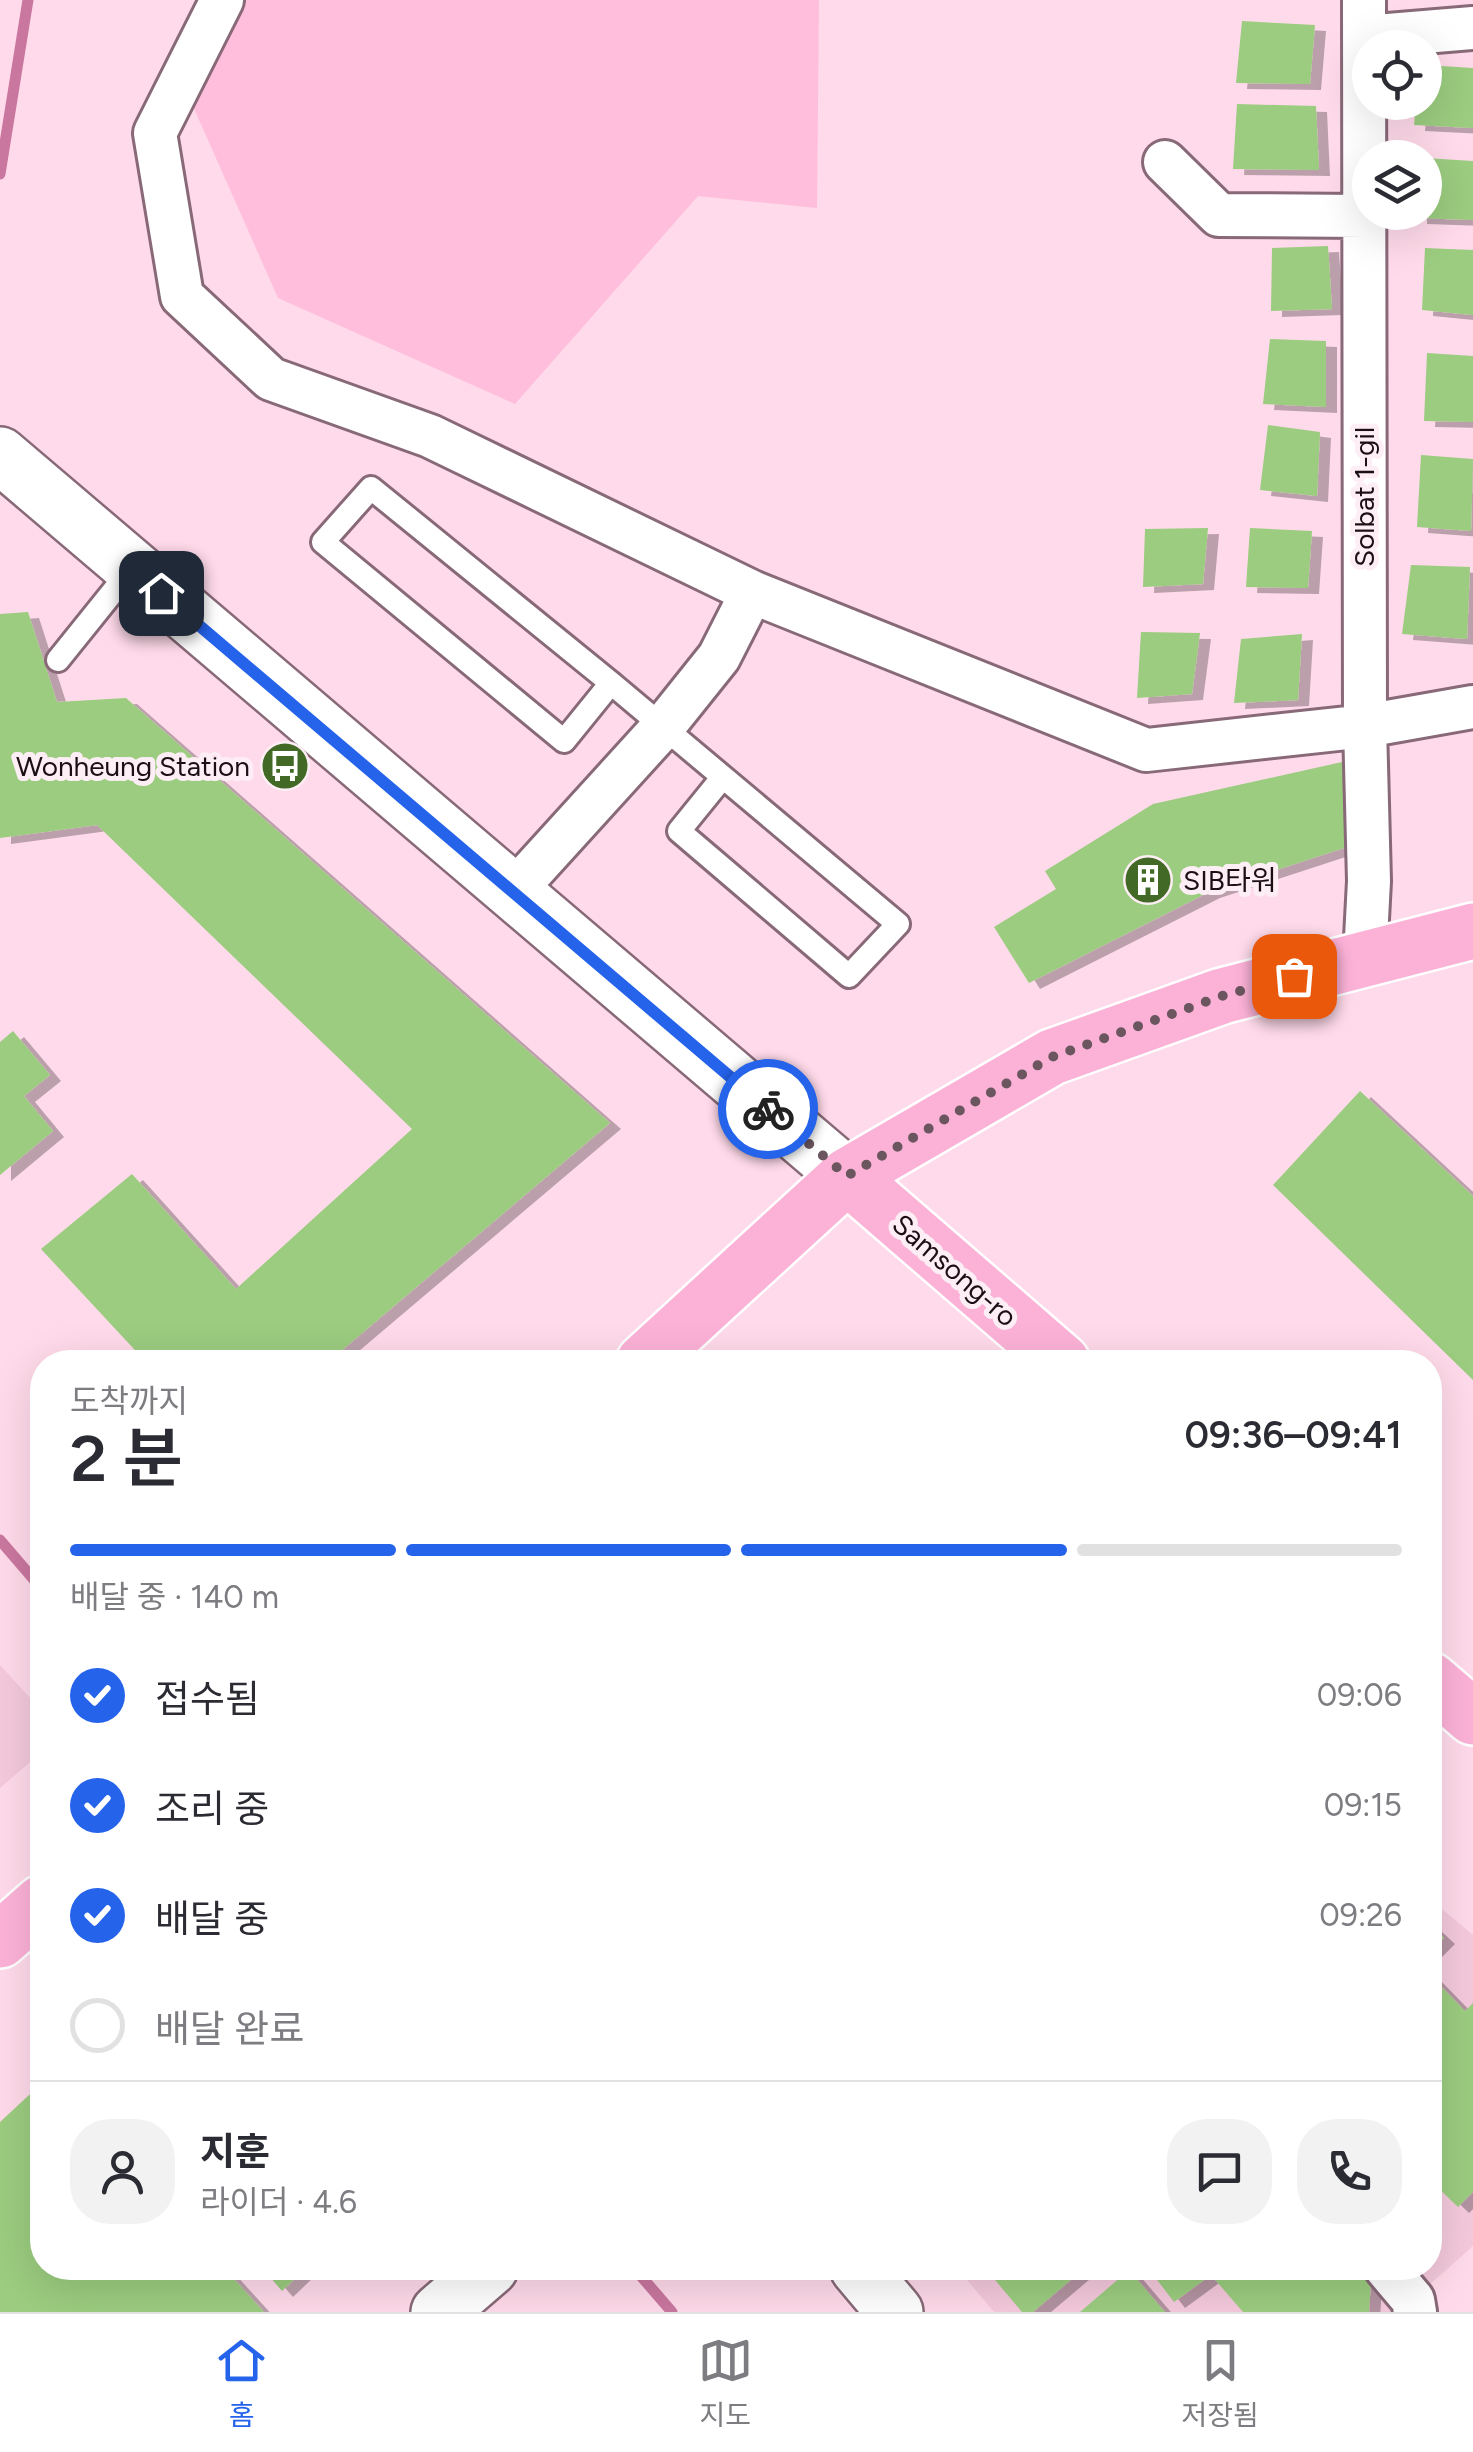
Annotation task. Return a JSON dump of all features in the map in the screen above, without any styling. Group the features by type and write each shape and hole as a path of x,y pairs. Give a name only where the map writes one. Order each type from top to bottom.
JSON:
{"main road":[{"path":"657,1350 847,1176 1052,1057 1222,996 1473,931"},
{"name":"Samsong-ro","path":"847,1176 1048,1350"},
{"path":"1442,1690 1473,1716"},
{"path":"0,1940 30,1914"}],"street":[{"path":"222,0 156,133 182,296 271,378 430,436 752,592 1146,750 1365,726 1473,706"},
{"name":"Solbat 1-gil","path":"1364,140 1364,18 1473,28"},
{"path":"1166,162 1219,216 1352,216"},
{"name":"Solbat 1-gil","path":"1364,230 1365,726 1370,881 1365,957"},
{"path":"0,456 847,1176"},
{"path":"512,893 663,727 719,656 752,592"},
{"path":"439,2312 476,2280"},
{"path":"868,2280 895,2312"},
{"path":"1396,2280 1412,2300 1414,2312"}],"lane":[{"path":"612,683 564,740 324,542 371,488 612,683 898,924 849,976 679,831 722,778"},
{"path":"58,660 132,568"}],"shaded area":[{"path":"243,0 819,0 817,208 698,196 515,404 278,298 192,104"},
{"path":"0,1665 30,1698 30,1762 0,1788"},
{"path":"1442,1909 1473,1935 1473,2246 1442,2274"},
{"path":"967,2280 1435,2280 1399,2312 994,2312"}],"building":[{"path":"1242,21 1315,25 1310,84 1236,83"},
{"path":"1442,66 1473,68 1473,128 1414,125 1414,120 1442,120"},
{"path":"1237,104 1316,106 1319,170 1233,169"},
{"path":"1442,159 1473,161 1473,220 1442,219"},
{"path":"1328,246 1332,309 1271,311 1272,248"},
{"path":"1425,248 1473,250 1473,315 1422,310"},
{"path":"1270,339 1326,341 1326,407 1263,404"},
{"path":"1427,353 1473,356 1473,422 1424,421"},
{"path":"1268,425 1320,432 1317,496 1260,490"},
{"path":"1421,455 1473,459 1471,531 1417,527"},
{"path":"1208,528 1203,584 1143,587 1145,529"},
{"path":"1250,528 1312,531 1308,588 1246,587"},
{"path":"1411,565 1470,567 1467,639 1402,634"},
{"path":"28,612 57,702 126,698 610,1123 342,1350 135,1350 41,1249 132,1174 236,1289 412,1129 97,825 0,838 0,614"},
{"path":"1141,632 1200,633 1192,694 1137,698"},
{"path":"1302,634 1298,700 1234,703 1241,639"},
{"name":"SIB타워","path":"1342,762 1353,845 1209,892 1029,983 994,927 1056,889 1045,871 1153,804"},
{"path":"13,1031 50,1075 24,1096 53,1131 0,1175 0,1042"},
{"path":"1360,1091 1473,1196 1473,1380 1273,1185"},
{"path":"1442,1987 1465,2011 1473,2003 1473,2192 1458,2207 1442,2192"},
{"path":"30,2094 30,2280 235,2280 264,2312 0,2312 0,2122"},
{"path":"272,2280 293,2280 282,2291"},
{"path":"995,2280 1071,2280 1033,2312 1022,2312"},
{"path":"1117,2280 1138,2280 1165,2312 1080,2312"},
{"path":"1157,2280 1204,2280 1174,2302"},
{"path":"1215,2280 1371,2281 1369,2312 1243,2312"}],"waterway":[{"path":"0,174 28,0"},
{"path":"0,1540 30,1575"},
{"path":"644,2280 672,2312"}],"way so far":[{"path":"768,1109 847,1176 1052,1057 1222,996 1294,976"}],"place":[{"name":"Wonheung Station","path":"285,766"},
{"name":"SIB타워","path":"1148,880"}],"route":[{"path":"161,593 768,1109"}]}
